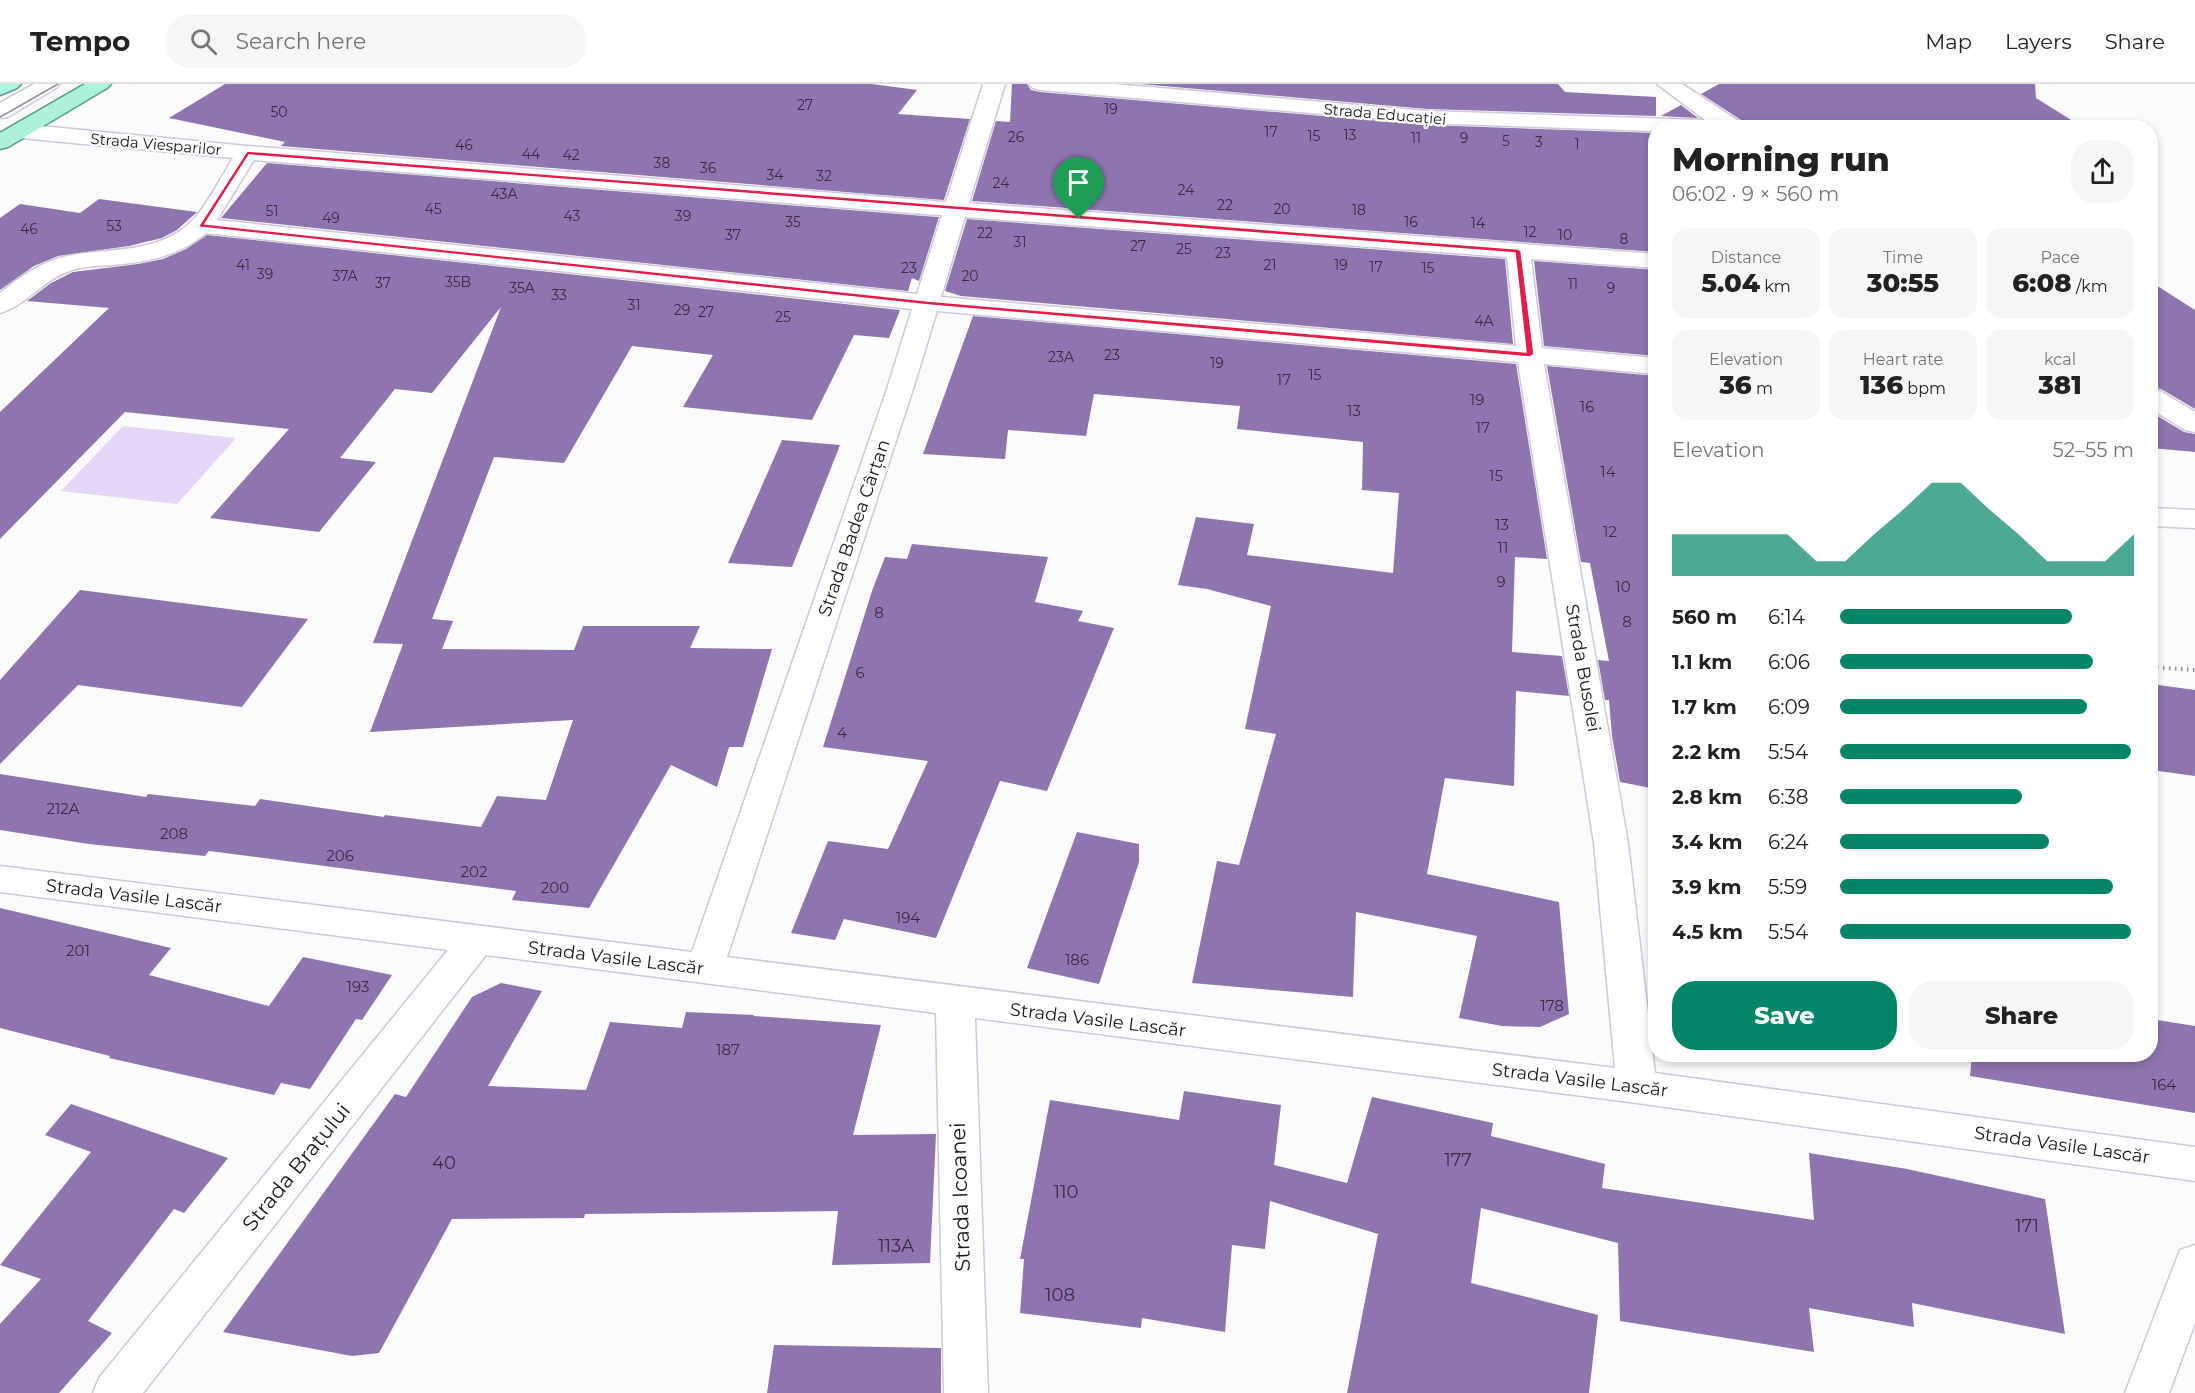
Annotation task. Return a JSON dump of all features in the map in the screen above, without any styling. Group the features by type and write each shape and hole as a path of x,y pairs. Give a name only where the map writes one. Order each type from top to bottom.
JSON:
{"main road":[{"path":"0,89 10,84"},
{"path":"0,142 100,84"}],"street":[{"path":"0,112 49,84"},
{"name":"Strada Badea Cârțan","path":"704,970 928,303 994,84"},
{"name":"Strada Educației","path":"1040,84 1211,92 1484,121 1648,125"},
{"path":"1668,84 1722,120"},
{"name":"Strada Viesparilor","path":"20,131 247,153 956,210 1648,260"},
{"path":"0,305 50,270 65,264 146,255 168,247 201,225 247,153"},
{"path":"201,225 928,303 1648,365"},
{"name":"Strada Busolei","path":"1518,251 1530,354 1601,770 1611,843 1636,1087"},
{"path":"2158,517 2195,519"},
{"name":"Strada Vasile Lascăr","path":"0,879 1636,1087 2195,1164"},
{"name":"Strada Brațului","path":"115,1393 477,940"},
{"name":"Strada Icoanei","path":"955,1002 966,1393"},
{"path":"2147,1393 2195,1264"}],"path":[{"path":"2158,667 2195,670"}],"shaded area":[{"path":"123,426 236,438 177,504 61,491"}],"building":[{"path":"225,84 872,84 917,90 898,114 970,119 944,200 281,146 285,142 169,118"},
{"path":"1012,84 1027,84 1031,90 1040,92 1427,125 1648,133 1648,251 972,201 996,121 1010,122"},
{"path":"1140,84 1558,84 1565,92 1656,97 1656,116 1427,109"},
{"path":"1719,84 2035,84 2036,98 2071,120 1741,120 1701,94"},
{"path":"1681,105 1698,118 1661,116"},
{"path":"267,163 939,217 919,281 912,278 908,291 221,218"},
{"path":"99,199 197,212 177,230 162,238 129,246 58,256 34,266 0,290 0,218 20,204 80,213"},
{"path":"967,219 1505,259 1513,344 961,296 945,291"},
{"path":"207,235 900,310 889,338 854,335 812,420 683,407 713,355 632,346 564,463 494,457 432,619 453,621 442,649 574,650 583,626 700,626 690,648 772,649 743,747 729,747 717,787 671,765 589,908 512,900 516,891 209,851 205,856 89,844 0,830 0,774 146,797 148,794 255,806 260,799 384,817 385,815 481,827 497,796 546,800 573,720 370,732 403,644 373,643 501,307 432,393 395,389 340,458 376,462 319,532 210,518 289,429 125,412 0,539 0,412 109,308 27,301 51,283 73,272 163,259 186,249"},
{"path":"1534,261 1648,269 1648,355 1544,346"},
{"path":"2158,286 2195,310 2195,409 2158,388"},
{"path":"973,316 1516,364 1547,559 1515,557 1512,652 1562,656 1569,696 1516,691 1514,786 1445,778 1427,874 1559,902 1569,1014 1540,1027 1502,1026 1459,1018 1477,936 1356,912 1353,997 1192,983 1217,861 1239,865 1276,734 1245,729 1271,606 1207,589 1178,585 1196,517 1254,524 1247,555 1393,573 1399,493 1362,490 1363,442 1237,429 1240,406 1094,394 1086,436 1008,430 1005,459 923,454"},
{"path":"1547,366 1648,375 1648,787 1620,782 1612,736 1609,700 1605,700 1598,660 1609,661 1590,563 1581,562"},
{"path":"2158,416 2184,432 2195,434 2195,452 2158,449"},
{"path":"782,440 840,445 792,567 728,563"},
{"path":"912,544 1048,557 1035,602 1083,611 1078,621 1114,628 1047,791 1000,781 936,938 844,919 835,940 791,933 828,841 888,849 928,761 823,747 872,591 885,557 907,559"},
{"path":"80,590 308,619 242,707 78,685 0,764 0,680"},
{"path":"2158,685 2195,690 2195,776 2158,771"},
{"path":"1077,832 1139,844 1139,862 1099,984 1027,968"},
{"path":"0,908 171,948 149,975 269,1006 303,957 392,975 362,1020 356,1019 310,1089 281,1083 274,1095 109,1058 110,1056 0,1028"},
{"path":"501,983 542,991 488,1086 586,1090 610,1022 682,1028 686,1012 881,1025 853,1135 936,1134 930,1263 832,1265 838,1211 585,1214 584,1218 452,1219 379,1353 352,1356 223,1332 395,1094 406,1097 472,997"},
{"path":"2158,1020 2195,1026 2195,1113 1970,1076 1971,1062 2158,1062"},
{"path":"1184,1091 1281,1105 1274,1165 1347,1183 1372,1097 1493,1123 1491,1136 1605,1164 1602,1188 1814,1220 1809,1153 1907,1169 2045,1199 2065,1334 1912,1303 1914,1327 1809,1308 1814,1352 1620,1321 1618,1243 1481,1208 1471,1283 1598,1315 1589,1393 1347,1393 1378,1234 1270,1201 1265,1249 1232,1245 1225,1332 1142,1318 1141,1328 1020,1313 1024,1259 1020,1259 1050,1100 1179,1120"},
{"path":"71,1104 228,1158 184,1213 174,1209 88,1321 112,1333 59,1393 0,1393 0,1324 41,1279 0,1265 91,1152 45,1135"},
{"path":"774,1345 941,1348 941,1393 767,1393"}],"tram line":[{"path":"0,117 58,84"}],"route":[{"path":"247,153 1079,219 1518,251 1530,354 928,303 201,225 247,153"}]}
